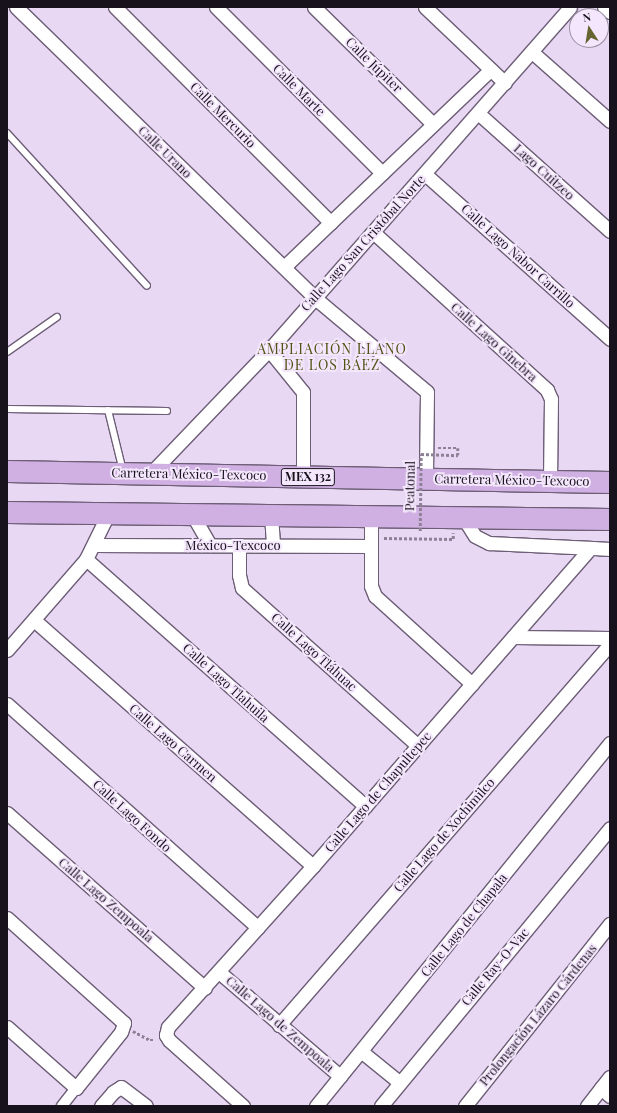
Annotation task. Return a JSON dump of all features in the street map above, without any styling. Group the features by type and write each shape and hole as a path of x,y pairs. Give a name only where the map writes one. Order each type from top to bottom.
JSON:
{"highway":[{"name":"Carretera México-Texcoco","path":"7,471 610,482"},
{"path":"7,512 370,516 458,524 610,520"}],"street":[{"name":"Calle Urano","path":"16,7 315,298 427,392 426,478"},
{"name":"Calle Mercurio","path":"115,7 331,223"},
{"name":"Calle Marte","path":"216,7 382,173"},
{"name":"Calle Júpiter","path":"314,7 433,124"},
{"path":"425,7 505,83"},
{"name":"Calle Lago San Cristóbal Norte","path":"150,474 269,350 505,83 570,7"},
{"path":"604,7 610,12"},
{"path":"532,52 610,121"},
{"path":"284,267 490,69"},
{"name":"Lago Cuitzeo","path":"478,113 610,231"},
{"name":"Calle Lago Nabor Carrillo","path":"425,174 610,339"},
{"name":"Calle Lago Ginebra","path":"373,232 547,390 551,399 550,481"},
{"path":"269,350 303,392 303,477"},
{"path":"7,650 86,559 108,514"},
{"path":"192,514 209,544"},
{"path":"271,515 273,544"},
{"path":"370,516 371,586 375,596 472,684"},
{"path":"458,524 489,543 610,549"},
{"name":"México-Texcoco","path":"94,545 239,545 371,542"},
{"name":"Calle Lago Tláhuac","path":"239,545 239,576 242,588 418,746"},
{"name":"Calle Lago de Chapultepec","path":"166,1035 168,1028 313,866 590,549"},
{"name":"Calle Lago Tlahuila","path":"86,559 365,806"},
{"name":"Calle Lago Carmen","path":"34,620 313,866"},
{"path":"512,637 610,638"},
{"name":"Calle Lago de Xochimilco","path":"279,1025 610,644"},
{"name":"Calle Lago Fondo","path":"7,704 258,928"},
{"name":"Calle Lago de Chapala","path":"316,1106 362,1052 610,743"},
{"name":"Calle Lago Zempoala","path":"7,813 205,988"},
{"name":"Calle Ray-O-Vac","path":"381,1106 399,1082 610,828"},
{"path":"7,918 124,1023 121,1032 62,1106"},
{"name":"Prolongación Lázaro Cárdenas","path":"465,1106 610,924"},
{"name":"Calle Lago de Zempoala","path":"219,972 340,1076"},
{"path":"7,1027 76,1088"},
{"path":"166,1035 244,1106"},
{"path":"362,1052 399,1082"},
{"path":"587,1106 605,1092 610,1077"},
{"path":"101,1106 113,1092 121,1087 146,1106"}],"lane":[{"path":"7,133 147,286"},
{"path":"7,352 57,317"},
{"path":"7,409 167,411"},
{"path":"108,410 124,473"}],"path":[{"name":"Peatonal","path":"420,531 421,454 458,455 458,448 427,447"},
{"path":"371,542 453,539 458,524"},
{"path":"124,1023 150,1040 166,1035"}],"district":[{"name":"AMPLIACIÓN LLANO DE LOS BÁEZ","path":"332,358"}]}
